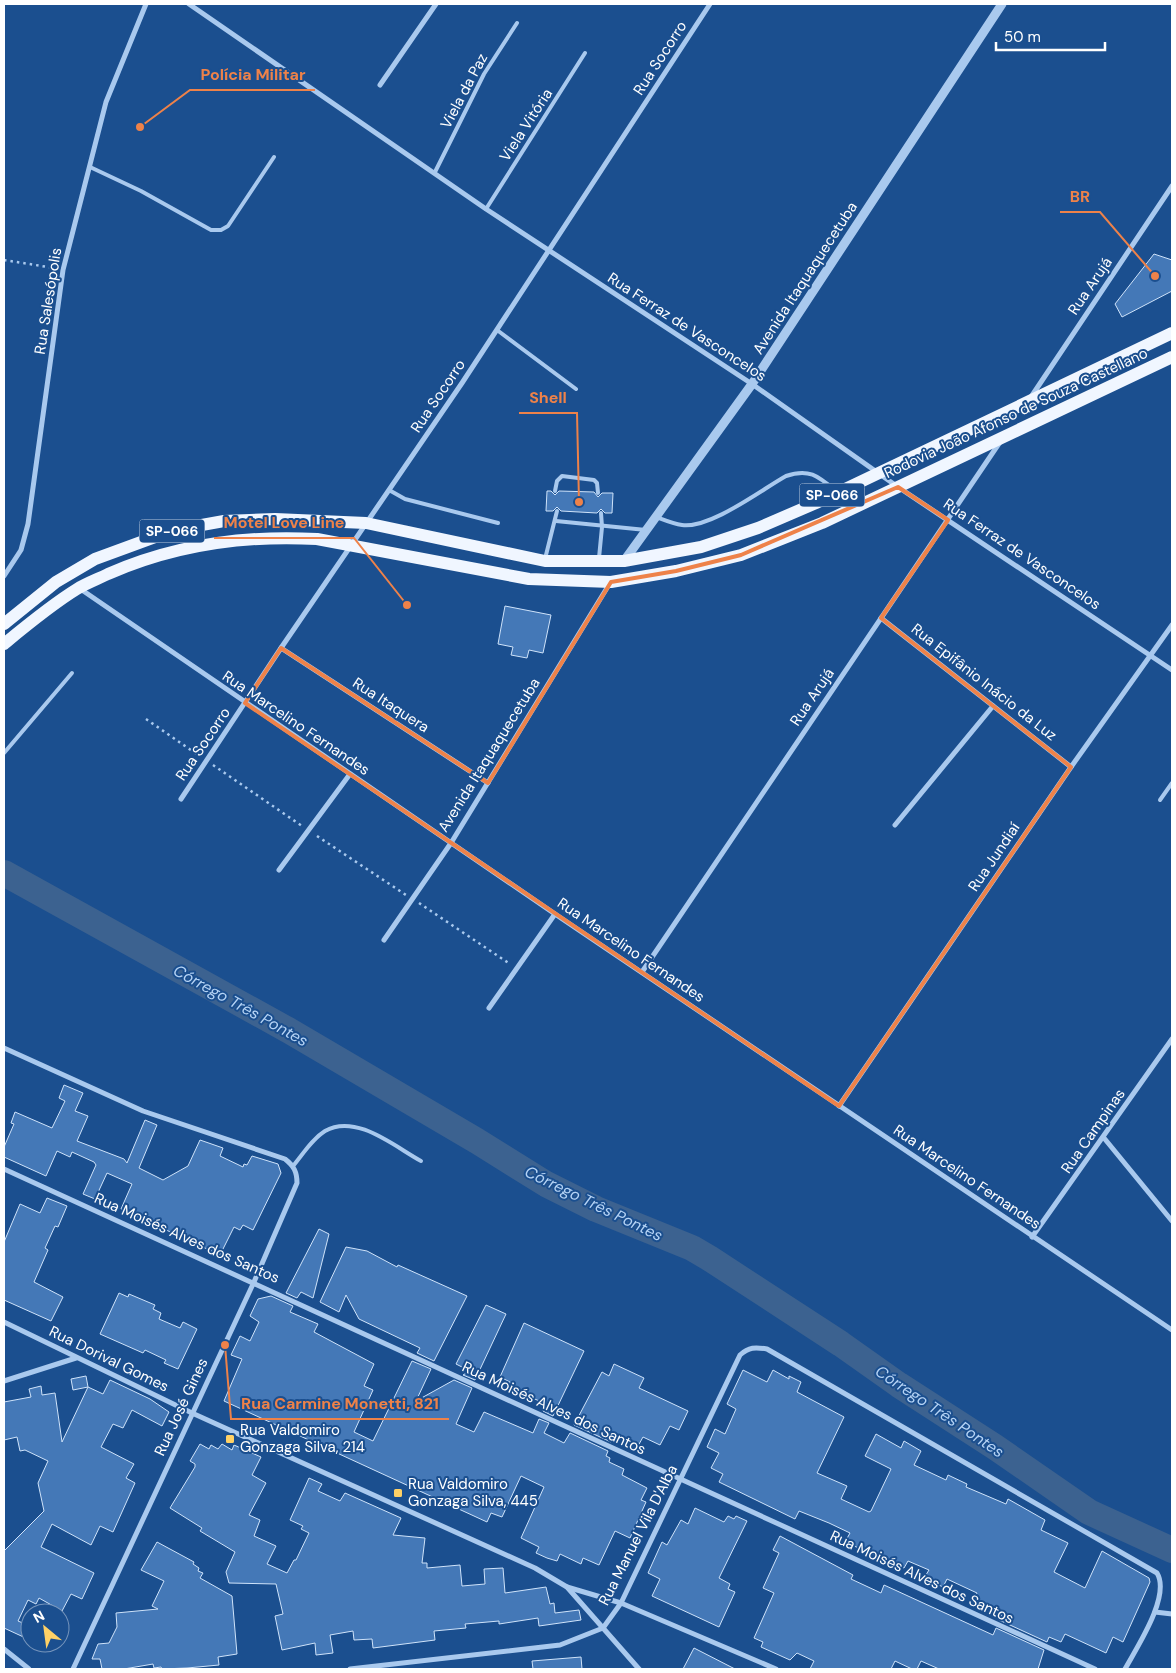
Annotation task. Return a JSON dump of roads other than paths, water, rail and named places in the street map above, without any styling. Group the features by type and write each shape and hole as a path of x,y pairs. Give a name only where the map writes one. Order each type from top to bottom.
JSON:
{"main road":[{"name":"Rodovia João Afonso de Souza Castellano","path":"366,523 545,561 624,561 701,547 758,528 838,493 1029,399 1172,333"},
{"name":"Rodovia João Afonso de Souza Castellano","path":"351,545 529,579 611,582 676,572 741,554 822,523 1172,357"},
{"name":"SP-066","path":"4,624 56,582 95,559 174,530 224,521 275,519 366,523"},
{"name":"SP-066","path":"4,644 78,588 149,558 188,548 231,541 284,537 317,539 351,545"}],"street":[{"name":"Rua Salesópolis","path":"4,576 21,550 28,524 63,270 106,102 146,4"},
{"name":"Rua Ferraz de Vasconcelos","path":"189,4 486,209 752,384 898,487 1172,670"},
{"path":"380,85 436,4"},
{"name":"Rua Socorro","path":"181,799 208,762 281,648 497,330 710,4"},
{"name":"Avenida Itaquaquecetuba","path":"624,561 752,384 1002,4"},
{"name":"Rua Arujá","path":"1029,399 1172,186"},
{"name":"Rua Arujá","path":"642,972 1004,437"},
{"name":"Avenida Itaquaquecetuba","path":"384,940 451,843 611,582"},
{"name":"Rua Marcelino Fernandes","path":"78,588 555,914 1172,1330"},
{"name":"Rua Epifânio Inácio da Luz","path":"881,618 1071,767"},
{"name":"Rua Jundiaí","path":"839,1106 1071,767 1152,656 1172,625"},
{"name":"Rua Itaquera","path":"281,648 488,783"},
{"path":"895,825 993,706"},
{"path":"279,870 350,774"},
{"path":"489,1008 555,914"},
{"name":"Rua Campinas","path":"1032,1237 1104,1138 1172,1039"},
{"path":"4,1048 143,1111 276,1155 285,1159 293,1166"},
{"path":"1104,1138 1172,1221"},
{"name":"Rua José Gines","path":"73,1669 254,1282 297,1183 297,1174 293,1166"},
{"name":"Rua Moisés Alves dos Santos","path":"4,1169 1095,1669"},
{"name":"Rua Dorival Gomes","path":"4,1322 192,1413 535,1568 567,1587 639,1669"},
{"name":"Rua Manuel Vila D'Alba","path":"350,1669 542,1649 583,1638 602,1628 621,1603 740,1355 748,1348 756,1347 766,1349 1157,1573 1162,1587 1155,1612"},
{"path":"4,1381 77,1358"},
{"path":"567,1587 621,1603 776,1669"},
{"path":"1125,1669 1155,1612 1172,1614"},
{"path":"4,1649 29,1669"}],"lane":[{"name":"Viela da Paz","path":"435,172 484,74 517,23"},
{"name":"Viela Vitória","path":"486,209 585,53"},
{"path":"90,168 141,191 211,230 221,230 228,226 274,157"},
{"path":"497,330 576,389"},
{"path":"656,517 683,526 700,523 716,517 786,476 798,472 818,476 838,493"},
{"path":"555,491 557,481 562,476 594,480 597,483 598,492"},
{"path":"389,490 405,499 498,523"},
{"path":"545,561 556,522 557,511"},
{"path":"598,561 602,527 601,513"},
{"path":"556,522 647,530"},
{"path":"4,752 72,673"},
{"path":"1160,800 1172,783"},
{"path":"293,1166 316,1138 334,1127 346,1126 361,1128 421,1161"}],"waterway":[{"name":"Córrego Três Pontes","path":"4,873 288,1030 477,1141 546,1184 596,1209 692,1248 841,1344 1089,1512 1172,1550"}],"place":[{"name":"Polícia Militar","path":"140,127"},
{"name":"BR","path":"1155,276"},
{"name":"Shell","path":"579,502"},
{"name":"Motel Love Line","path":"407,605"},
{"name":"Rua Carmine Monetti, 821","path":"225,1345"},
{"name":"Rua Valdomiro Gonzaga Silva, 214","path":"230,1439"},
{"name":"Rua Valdomiro Gonzaga Silva, 445","path":"398,1493"}]}
